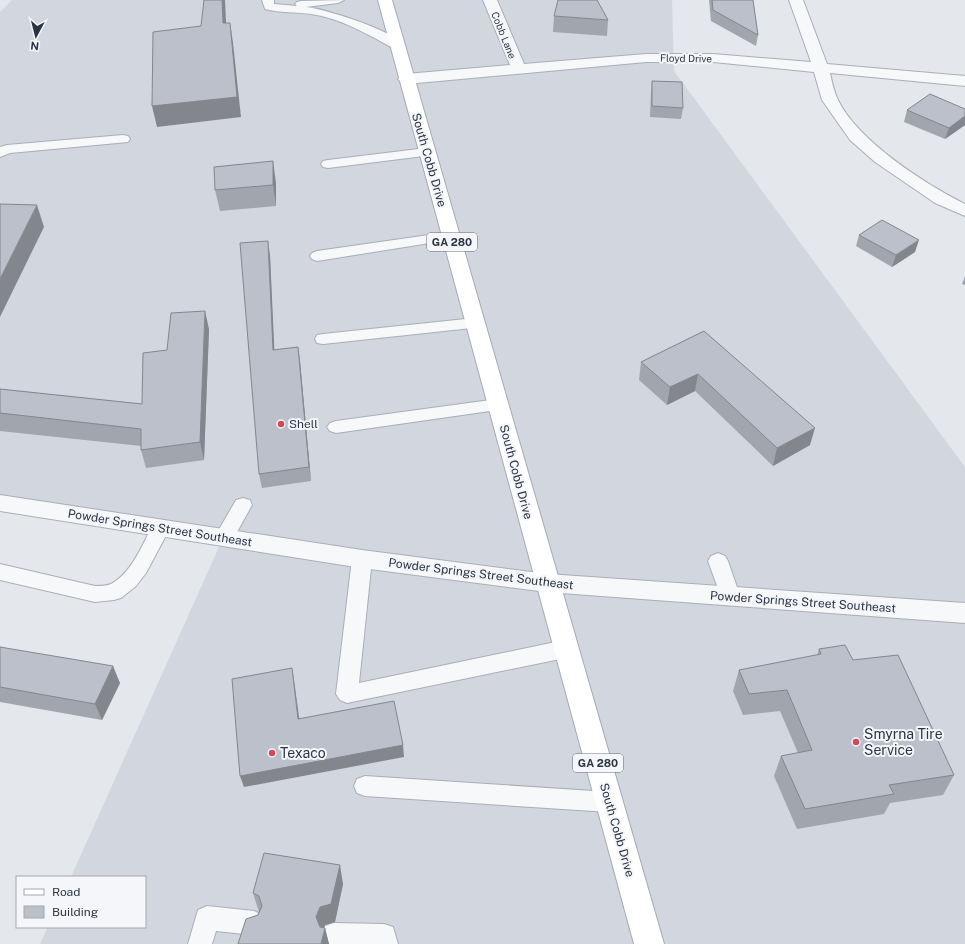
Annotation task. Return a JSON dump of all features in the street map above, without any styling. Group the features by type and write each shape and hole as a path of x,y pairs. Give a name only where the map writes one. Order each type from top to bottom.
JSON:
{"main road":[{"name":"South Cobb Drive","path":"385,0 565,649 649,944"}],"street":[{"name":"Cobb Lane","path":"490,0 519,70"},
{"path":"796,0 821,69 830,100 856,137 881,158 941,199 965,211"},
{"name":"Floyd Drive","path":"406,79 646,58 713,58 965,81"},
{"name":"Powder Springs Street Southeast","path":"2,506 162,528 362,559 547,583 965,613"}],"lane":[{"path":"267,5 338,0"},
{"path":"267,5 312,11 332,16 366,28 397,45"},
{"path":"0,153 7,149 14,148 123,138"},
{"path":"328,164 427,152"},
{"path":"317,256 450,236"},
{"path":"323,339 475,323"},
{"path":"336,427 498,405"},
{"path":"224,538 243,505"},
{"path":"0,572 95,594 114,592 129,581 139,568 162,528"},
{"path":"362,559 347,694 565,649"},
{"path":"718,562 730,596"},
{"path":"365,786 609,802"},
{"path":"200,944 207,918 254,923"},
{"path":"334,935 384,936 386,944"}],"shaded area":[{"path":"12,0 672,0 674,71 965,467 965,944 40,944 48,928 146,928 146,876 71,876 223,538 0,502 0,12"}],"building":[{"path":"204,0 222,0 223,23 230,23 237,97 152,106 153,32 201,26"},
{"path":"558,0 597,0 608,20 554,16"},
{"path":"712,0 753,0 758,35 713,10"},
{"path":"652,81 682,82 683,108 652,106"},
{"path":"930,94 965,109 965,116 949,128 907,110"},
{"path":"273,161 273,185 215,190 214,167"},
{"path":"0,204 37,205 0,279"},
{"path":"882,220 919,240 896,255 859,235"},
{"path":"268,241 273,350 298,347 309,467 259,474 240,243"},
{"path":"205,311 200,442 141,450 141,429 0,413 0,389 142,404 143,353 167,350 171,313"},
{"path":"704,331 815,428 777,448 698,374 670,387 641,362"},
{"name":"Smyrna Tire Service","path":"845,645 853,660 898,655 954,775 889,785 894,794 805,809 781,756 812,750 787,690 749,694 739,670 821,654 819,649"},
{"path":"0,647 113,666 95,704 0,687"},
{"path":"292,668 298,719 394,701 403,745 240,776 232,679"},
{"path":"264,853 340,865 331,904 320,907 316,917 320,927 325,928 321,944 238,944 246,919 258,915 262,906 259,896 253,893"}],"place":[{"name":"Shell","path":"281,424"},
{"name":"Smyrna Tire Service","path":"856,742"},
{"name":"Texaco","path":"272,753"}]}
